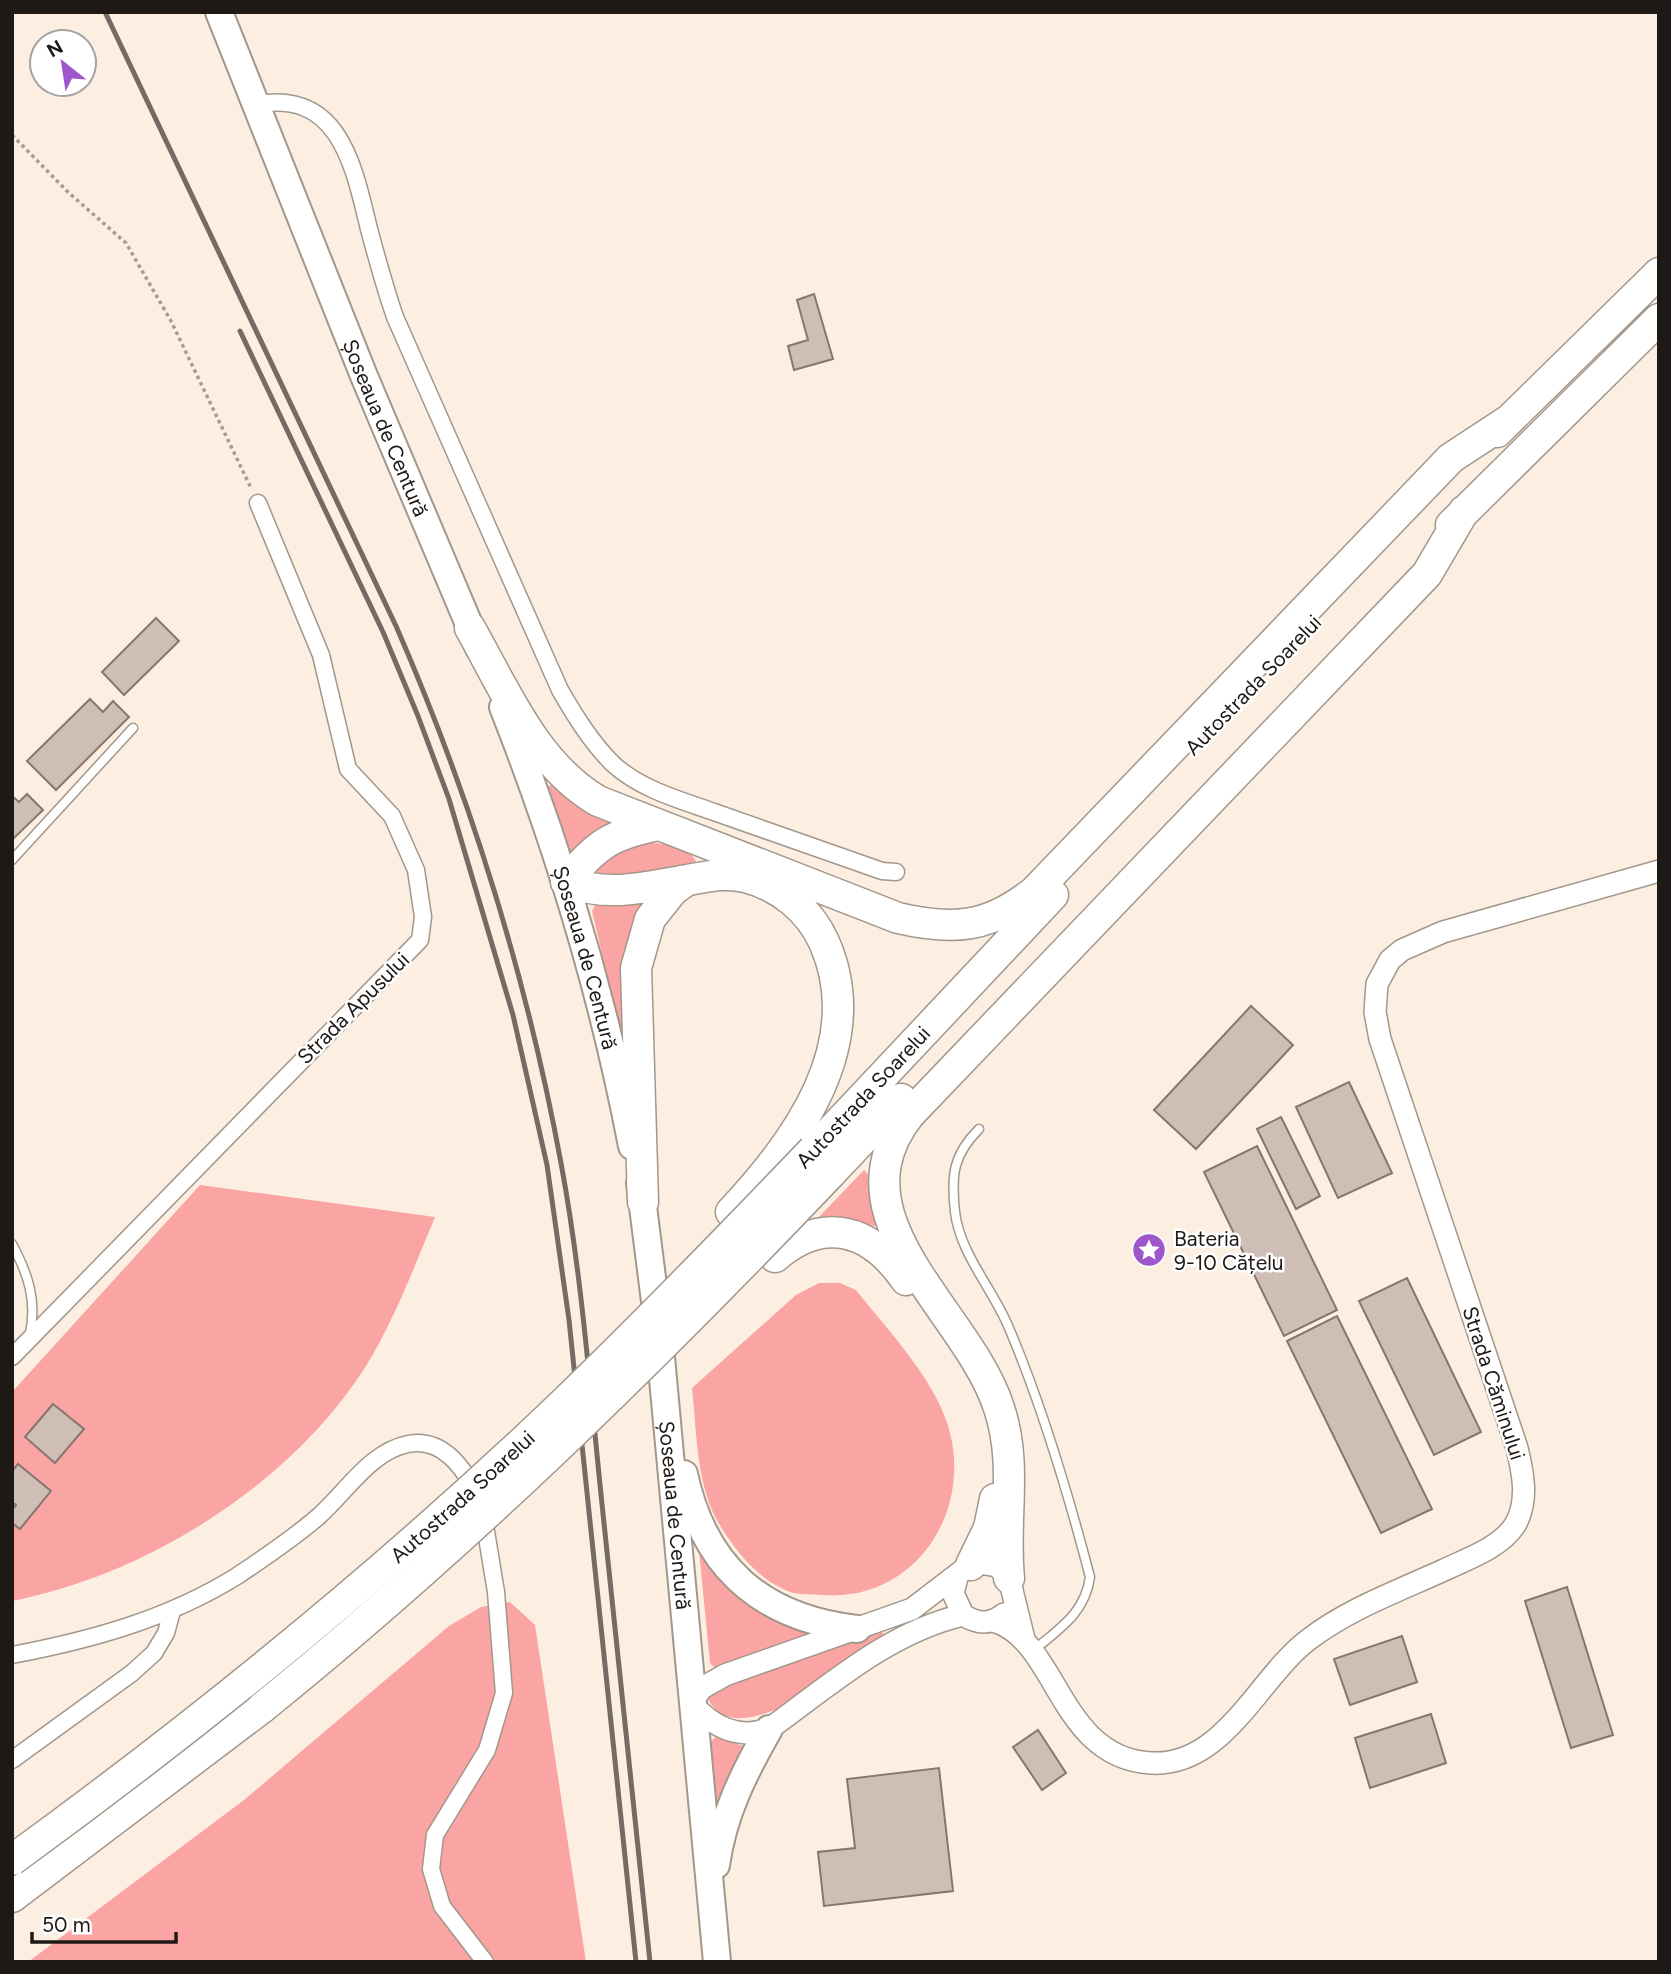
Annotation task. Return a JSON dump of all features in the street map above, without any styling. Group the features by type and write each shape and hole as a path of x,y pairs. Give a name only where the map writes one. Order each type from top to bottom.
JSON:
{"highway":[{"name":"Autostrada Soarelui","path":"12,1897 263,1707 459,1540 572,1436 699,1311 815,1150 1090,855 1509,420 1659,273"},
{"name":"Autostrada Soarelui","path":"12,1860 246,1682 445,1512 648,1321 815,1150 1659,319"},
{"path":"471,628 506,692 557,769 578,789 598,801 898,918 925,924 957,926 989,920 1035,891 1451,458 1509,420"},
{"path":"1011,1586 1006,1543 1010,1467 1000,1408 985,1375 909,1258 893,1226 883,1187 882,1171 891,1141 919,1104 1427,574 1464,511"},
{"path":"12,1842 209,1692 477,1461 731,1212 775,1163 815,1150 820,1087 836,1032 838,997 826,946 814,924 798,904 774,888 730,875 601,892 566,882 602,843 634,830 659,825"},
{"path":"643,1202 636,968 650,919 673,890 688,880"},
{"path":"263,1707 325,1675 456,1564 775,1257 794,1242 822,1232 859,1237 886,1254 950,1346 983,1406 996,1464 994,1510 982,1546 964,1572"}],"main road":[{"name":"Șoseaua de Centură","path":"219,12 254,105 529,774 566,882 614,1059 643,1202 717,1962"},
{"path":"664,1401 695,1516 710,1545 729,1570 753,1593 783,1610 827,1626 857,1629"},
{"path":"711,1898 729,1810 741,1779 769,1730"}],"street":[{"path":"254,105 274,101 293,104 314,114 326,123 348,150 395,317 543,654 578,722 614,765 634,780 726,816 882,871 896,872"},
{"name":"Strada Apusului","path":"12,1357 316,1044 421,940 423,917 415,870 392,816 348,769 321,655 258,503"},
{"path":"713,847 726,816"},
{"name":"Strada Căminului","path":"993,1621 1006,1625 1028,1647 1079,1722 1104,1748 1134,1761 1166,1763 1199,1750 1220,1735 1289,1656 1308,1639 1358,1610 1488,1548 1514,1525 1524,1492 1520,1460 1380,1039 1374,1012 1377,984 1391,960 1428,936 1659,871"},
{"path":"12,1655 119,1630 172,1611 236,1576 317,1518 375,1460 391,1448 411,1443 429,1444 454,1457 477,1493 486,1522 496,1592 504,1692 487,1750 435,1835 431,1869 442,1906 485,1962"},
{"path":"963,1615 924,1625 895,1640 769,1730 752,1733 728,1731 712,1723 691,1703 702,1688 718,1678 912,1609 964,1572 988,1563 997,1566 1011,1586 1028,1647"},
{"path":"964,1572 953,1593 963,1615 972,1621 993,1621 1008,1610 1011,1586"},
{"path":"12,1760 132,1673 154,1653 166,1633 172,1611"}],"lane":[{"path":"12,860 133,727"},
{"path":"979,1129 963,1145 956,1162 955,1214 961,1239 1008,1325 1023,1362 1090,1577 1087,1596 1075,1615 1028,1647"},
{"path":"12,1244 32,1291 34,1313 29,1337"}],"path":[{"path":"12,135 69,193 126,243 171,321 258,503"}],"shaded area":[{"path":"555,782 618,822 577,855 569,853 546,788"},
{"path":"649,843 683,849 694,857 697,864 595,884 589,866 635,844"},
{"path":"641,895 647,897 624,1031 619,1027 592,911 595,905"},
{"path":"864,1170 870,1177 882,1225 873,1226 851,1219 816,1220"},
{"path":"200,1185 435,1217 395,1311 366,1366 335,1409 298,1449 257,1485 212,1518 164,1546 115,1569 63,1588 12,1601 12,1392"},
{"path":"819,1283 840,1283 856,1290 925,1378 945,1417 951,1437 954,1468 951,1498 941,1525 926,1550 906,1570 882,1585 854,1594 790,1592 769,1581 750,1565 727,1537 713,1512 702,1478 697,1441 692,1388 796,1295"},
{"path":"698,1540 807,1627 812,1635 716,1669 710,1663"},
{"path":"510,1602 535,1625 586,1962 28,1962 244,1800 449,1626 481,1607"},
{"path":"876,1629 883,1633 884,1640 823,1684 769,1712 744,1718 723,1715 708,1699 712,1688"},
{"path":"716,1737 749,1748 721,1805 714,1807 709,1743"}],"building":[{"path":"814,294 833,359 794,370 788,346 808,340 797,300"},
{"path":"156,618 179,641 124,695 102,672"},
{"path":"90,699 103,712 113,701 129,717 56,790 27,761"},
{"path":"27,794 43,810 12,840 12,796 19,802"},
{"path":"1251,1006 1293,1045 1196,1149 1154,1110"},
{"path":"1349,1082 1392,1173 1338,1198 1296,1107"},
{"path":"1281,1117 1320,1196 1296,1209 1257,1129"},
{"path":"1257,1146 1337,1310 1284,1336 1204,1172"},
{"path":"1407,1278 1481,1432 1434,1455 1359,1301"},
{"path":"1337,1316 1432,1509 1381,1533 1287,1341"},
{"path":"53,1404 84,1429 55,1463 25,1437"},
{"path":"18,1464 51,1491 20,1529 12,1523 12,1510 16,1505 12,1502 12,1471"},
{"path":"1567,1587 1613,1735 1571,1748 1525,1601"},
{"path":"1402,1636 1417,1682 1350,1705 1334,1659"},
{"path":"1431,1714 1446,1763 1370,1788 1355,1738"},
{"path":"1038,1730 1066,1773 1042,1790 1013,1747"},
{"path":"939,1768 953,1891 824,1906 818,1852 855,1848 847,1779"}],"railway":[{"path":"105,12 396,626 449,757 514,958 547,1094 575,1248 650,1962"},
{"path":"240,331 383,632 418,716 449,799 513,1015 547,1165 569,1320 636,1962"}],"place":[{"name":"Bateria 9-10 Cățelu","path":"1149,1250"}]}
